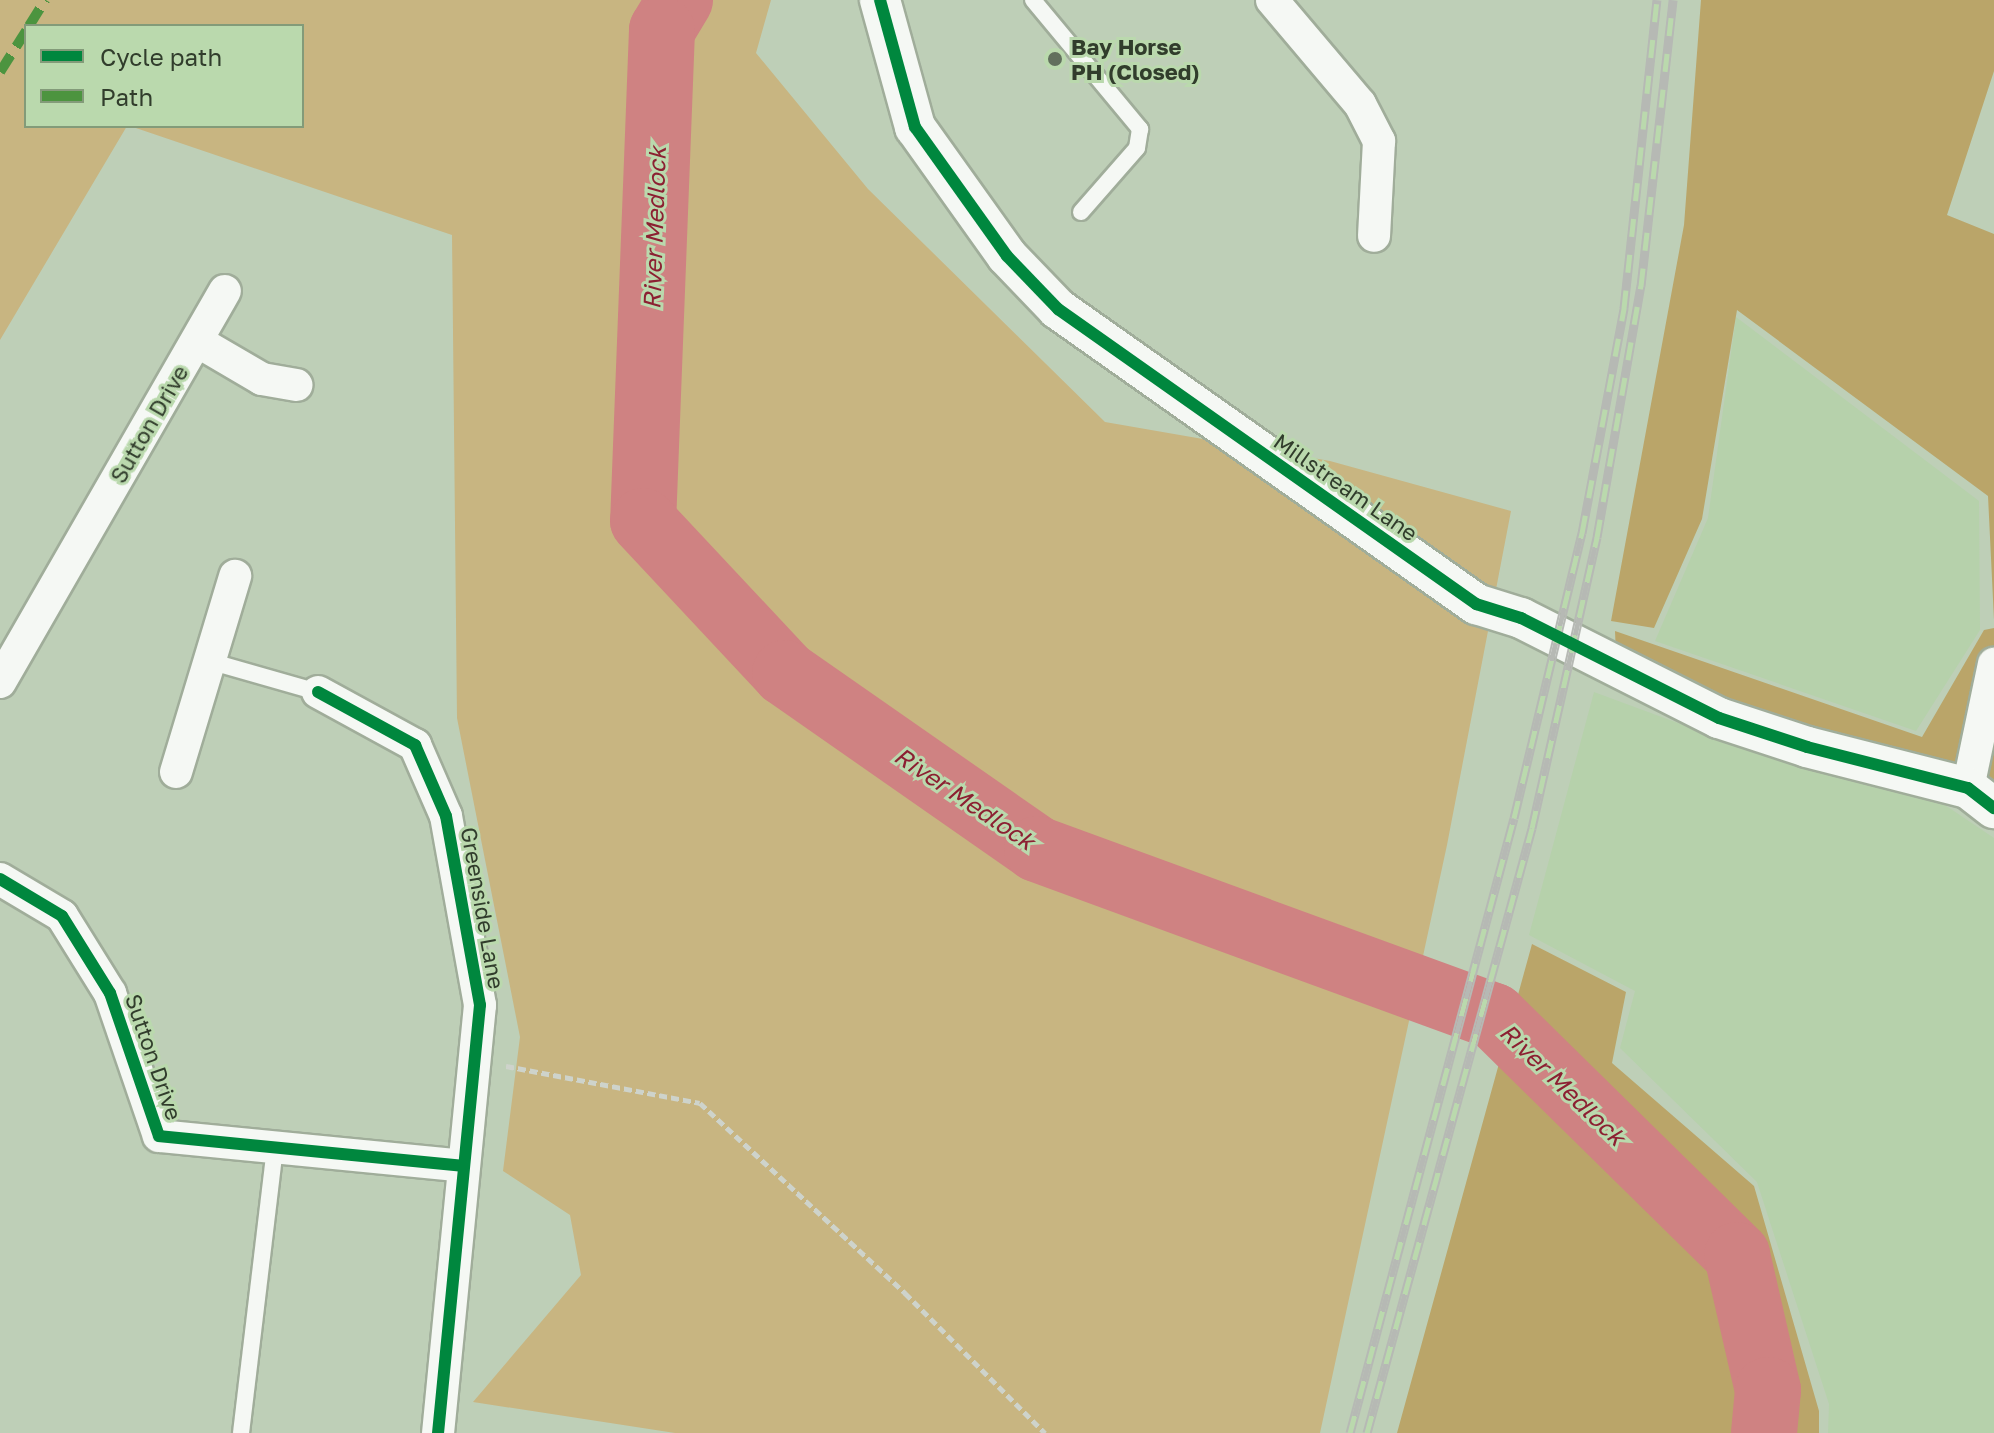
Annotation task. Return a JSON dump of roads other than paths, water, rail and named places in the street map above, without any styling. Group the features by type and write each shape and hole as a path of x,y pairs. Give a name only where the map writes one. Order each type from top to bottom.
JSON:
{"street":[{"name":"Millstream Lane","path":"880,0 915,127 1007,256 1058,309 1476,604 1521,618 1719,718 1981,798"},
{"path":"1272,0 1360,104 1379,141 1374,236"},
{"name":"Sutton Drive","path":"0,682 225,291"},
{"path":"197,341 262,379 296,385"},
{"path":"176,772 235,576"},
{"path":"1981,798 1994,664"},
{"name":"Greenside Lane","path":"318,692 415,745 446,816 480,1005 438,1433"},
{"name":"Sutton Drive","path":"0,879 62,916 110,993 159,1136 464,1166"}],"lane":[{"path":"1033,0 1140,129 1137,148 1081,212"},
{"path":"209,661 318,692"},
{"path":"241,1433 275,1149"}],"waterway":[{"name":"River Medlock","path":"680,0 662,30 643,521 785,673 1037,849 1494,1016 1737,1255 1768,1390 1764,1433"}],"railway":[{"path":"1350,1433 1514,818 1582,533 1624,308 1657,0"},
{"path":"1367,1433 1532,828 1597,537 1641,286 1673,0"}],"place":[{"name":"Bay Horse PH (Closed)","path":"1055,59"}]}
